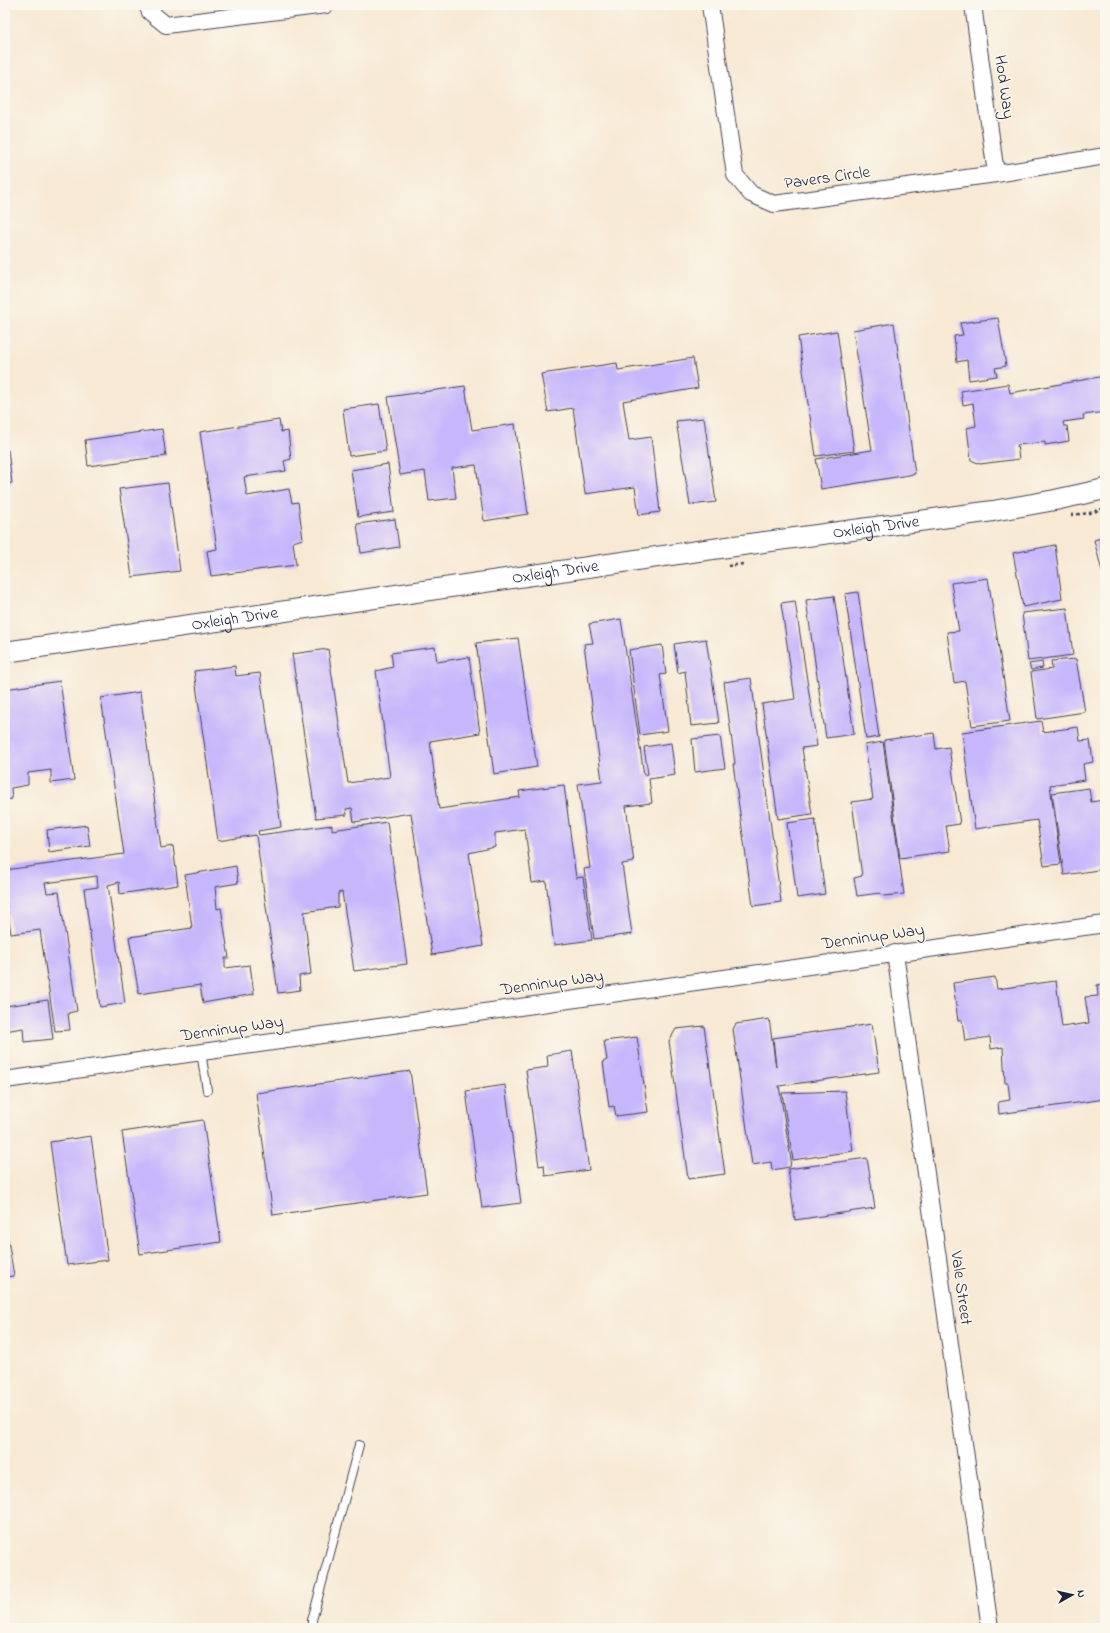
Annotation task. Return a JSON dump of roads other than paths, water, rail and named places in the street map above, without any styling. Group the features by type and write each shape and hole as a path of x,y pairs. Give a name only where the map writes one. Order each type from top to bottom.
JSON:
{"street":[{"path":"147,5 150,12 166,25 326,5"},
{"name":"Pavers Circle","path":"710,5 735,175 751,194 774,204 996,174 1105,156"},
{"name":"Hod Way","path":"973,5 996,174"},
{"name":"Oxleigh Drive","path":"5,652 698,551 993,511 1105,489"},
{"name":"Denninup Way","path":"5,1080 1105,924"},
{"name":"Vale Street","path":"895,953 990,1628"}],"lane":[{"path":"201,1052 207,1090"},
{"path":"312,1628 312,1620 359,1445"}]}
